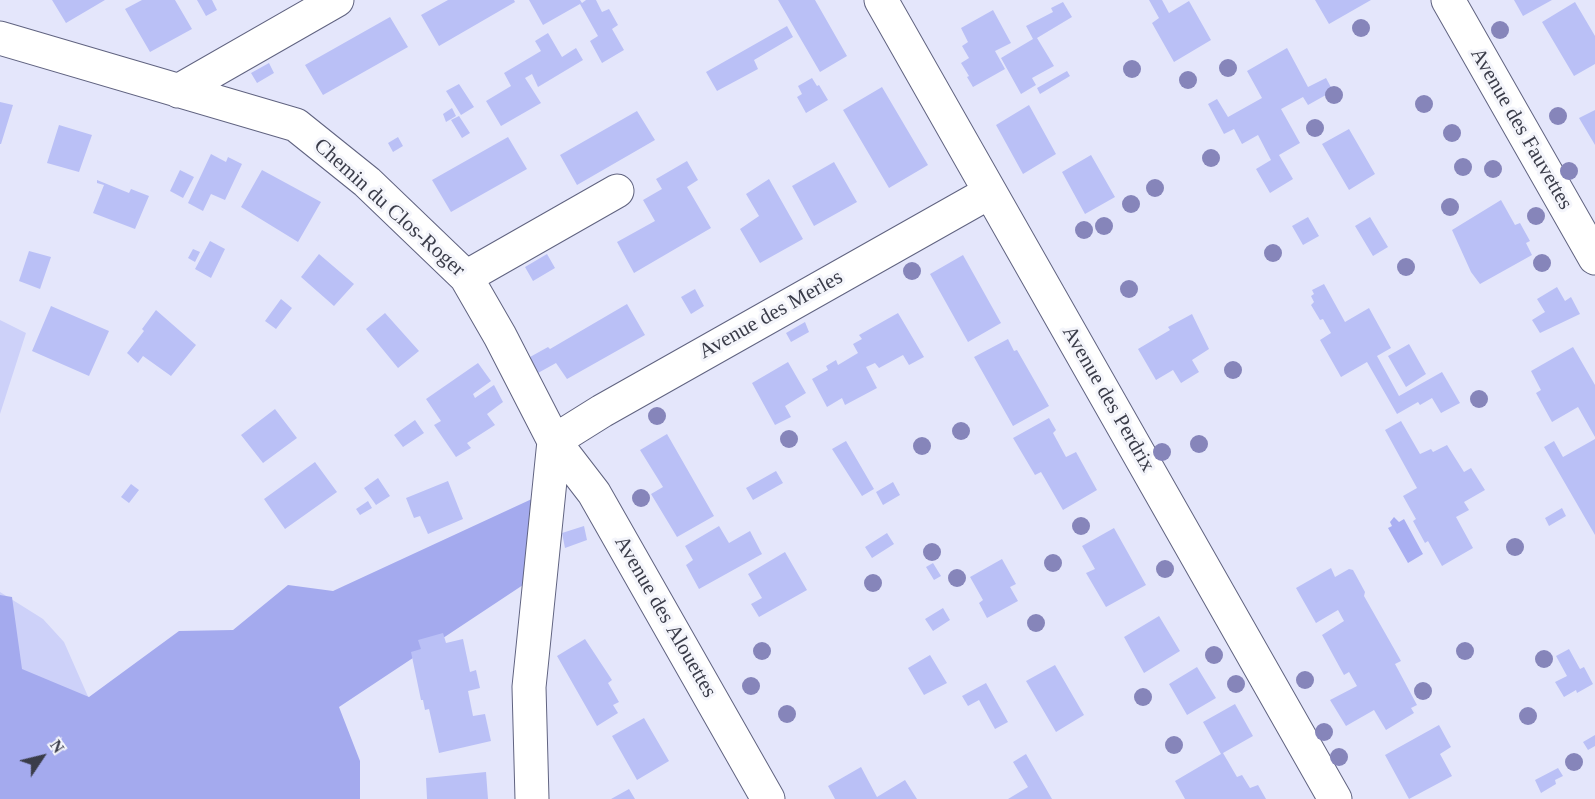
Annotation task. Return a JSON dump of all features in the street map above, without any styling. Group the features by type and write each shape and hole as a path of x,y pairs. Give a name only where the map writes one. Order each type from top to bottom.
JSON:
{"street":[{"path":"178,91 337,0"},
{"name":"Avenue des Perdrix","path":"881,0 1335,799"},
{"name":"Avenue des Fauvettes","path":"1448,0 1595,258"},
{"name":"Chemin du Clos-Roger","path":"0,38 296,125 367,182 466,277 500,336 554,441"},
{"path":"466,277 617,192"},
{"name":"Avenue des Merles","path":"554,441 602,411 990,192"},
{"path":"532,799 529,687 554,441"},
{"name":"Avenue des Alouettes","path":"554,441 594,493 768,799"}],"shaded area":[{"path":"0,320 26,333 0,414"},
{"path":"534,498 523,585 339,707 360,761 360,799 0,799 0,595 12,597 22,669 89,697 179,631 233,630 288,585 333,591"},
{"path":"1394,517 1399,522 1404,519 1423,554 1408,563 1388,528 1392,526 1390,522"},
{"path":"0,592 43,619 64,642 90,701 0,799"}],"building":[{"path":"52,0 105,0 66,23"},
{"path":"142,0 175,0 192,29 150,52 125,9"},
{"path":"197,0 212,0 217,10 206,16"},
{"path":"448,0 514,0 515,2 439,46 421,15"},
{"path":"529,0 580,0 582,3 586,0 596,0 602,12 609,9 618,25 612,29 624,50 602,63 590,41 598,36 580,4 543,25"},
{"path":"778,0 815,0 847,56 820,72"},
{"path":"1149,0 1162,0 1169,13 1189,1 1211,40 1174,62 1152,23 1159,18"},
{"path":"1315,0 1371,0 1329,24"},
{"path":"1514,0 1552,0 1523,16"},
{"path":"1063,2 1072,17 1037,38 1054,66 1032,78 1036,85 1021,94 1001,58 1033,39 1026,26 1053,12 1051,8"},
{"path":"1575,2 1595,36 1595,64 1574,76 1542,22"},
{"path":"993,10 1011,43 995,51 1005,69 973,87 961,63 969,58 962,46 968,42 961,28"},
{"path":"390,17 408,47 323,95 305,65"},
{"path":"787,26 793,37 754,60 758,69 717,91 706,72"},
{"path":"548,33 562,57 576,48 583,60 538,87 532,74 525,78 541,103 501,126 486,101 511,86 504,73 541,51 535,41"},
{"path":"1287,48 1308,87 1326,78 1333,91 1308,105 1303,97 1281,109 1300,143 1279,155 1293,179 1270,193 1256,169 1271,160 1258,135 1242,144 1234,129 1224,134 1208,104 1217,99 1228,117 1262,98 1247,71"},
{"path":"269,63 274,73 257,83 251,73"},
{"path":"1067,71 1070,76 1040,94 1037,88"},
{"path":"812,78 828,100 806,113 797,97 802,94 798,86"},
{"path":"459,84 474,107 461,115 446,91"},
{"path":"882,87 928,165 889,188 843,110"},
{"path":"0,102 13,105 1,144 0,144"},
{"path":"1029,105 1056,154 1023,174 996,125"},
{"path":"452,108 456,116 446,122 443,114"},
{"path":"1595,110 1595,145 1579,118"},
{"path":"637,111 655,140 577,185 560,155"},
{"path":"459,116 470,133 462,138 451,120"},
{"path":"59,125 92,135 79,172 47,163"},
{"path":"1349,129 1375,174 1349,190 1322,144"},
{"path":"398,137 403,146 393,152 388,143"},
{"path":"508,137 527,169 451,212 432,180"},
{"path":"211,154 226,162 228,157 242,164 225,200 211,194 203,211 188,203"},
{"path":"1091,155 1115,197 1085,214 1062,172"},
{"path":"687,161 698,180 687,187 711,228 634,273 617,242 655,221 643,200 662,189 656,179"},
{"path":"834,162 857,202 814,226 792,186"},
{"path":"180,170 194,177 183,198 170,191"},
{"path":"262,170 321,202 298,242 241,207"},
{"path":"769,179 803,239 760,263 740,229 759,216 746,194"},
{"path":"97,180 129,193 131,189 149,196 135,229 93,213 104,185 97,183"},
{"path":"1501,200 1515,225 1520,223 1530,241 1526,243 1532,255 1480,284 1471,272 1452,230"},
{"path":"1308,217 1319,236 1303,245 1292,226"},
{"path":"1370,217 1388,247 1373,256 1355,226"},
{"path":"210,241 225,249 211,278 195,269"},
{"path":"193,249 200,252 195,262 188,258"},
{"path":"29,251 51,257 40,289 19,281"},
{"path":"319,254 354,284 334,306 301,277"},
{"path":"547,254 555,268 533,281 525,267"},
{"path":"963,255 1001,323 968,342 930,274"},
{"path":"1324,284 1345,322 1369,308 1391,348 1377,356 1399,396 1442,372 1460,403 1441,413 1432,398 1420,405 1418,402 1397,414 1367,362 1341,377 1320,340 1331,333 1311,305 1314,302 1311,296 1314,294 1312,290"},
{"path":"1557,287 1565,301 1571,297 1580,314 1540,333 1532,320 1545,312 1537,299"},
{"path":"695,289 704,306 691,314 681,297"},
{"path":"281,299 292,308 276,329 265,321"},
{"path":"627,304 645,335 567,379 556,363 538,373 530,357 548,347 550,349"},
{"path":"51,306 109,331 89,376 32,351"},
{"path":"156,310 196,345 171,376 143,356 138,363 127,353"},
{"path":"385,313 419,351 398,368 366,329"},
{"path":"898,313 924,357 909,365 903,355 879,368 875,363 866,367 877,388 845,405 842,398 827,407 812,379 828,370 826,366 836,360 838,365 858,353 853,344 862,339 859,335"},
{"path":"1192,314 1209,349 1192,360 1199,372 1181,383 1173,370 1156,380 1138,349 1170,330 1168,327"},
{"path":"805,322 809,332 791,342 786,333"},
{"path":"1008,339 1014,351 1017,350 1049,406 1013,426 974,357"},
{"path":"1409,344 1426,374 1406,387 1388,356"},
{"path":"1573,347 1595,385 1595,437 1578,407 1552,422 1536,393 1541,390 1531,371"},
{"path":"788,362 806,393 785,406 791,417 775,425 752,383"},
{"path":"478,363 491,381 473,394 475,398 494,385 503,402 487,414 495,425 467,443 471,448 456,457 434,425 441,421 426,399"},
{"path":"275,409 297,438 263,463 241,435"},
{"path":"1049,418 1056,430 1053,433 1066,457 1076,452 1097,490 1063,510 1041,472 1035,475 1013,438"},
{"path":"415,420 424,433 403,447 394,435"},
{"path":"1401,421 1420,454 1431,449 1433,452 1447,445 1464,472 1471,468 1485,490 1464,502 1469,510 1456,517 1473,548 1442,566 1428,541 1425,543 1413,521 1416,519 1403,496 1417,488 1385,430"},
{"path":"667,434 714,516 677,537 651,494 663,487 640,450"},
{"path":"1595,439 1595,535 1544,447 1554,441 1563,457"},
{"path":"846,441 874,489 862,496 832,449"},
{"path":"315,462 337,492 285,529 264,499"},
{"path":"776,471 783,483 753,500 746,488"},
{"path":"378,478 390,496 376,505 364,488"},
{"path":"448,481 463,519 428,534 420,516 414,518 406,498"},
{"path":"893,482 900,495 883,505 876,492"},
{"path":"131,484 139,490 129,503 121,497"},
{"path":"368,501 372,508 360,515 356,509"},
{"path":"1562,508 1566,516 1549,526 1545,518"},
{"path":"584,526 587,540 565,548 562,533"},
{"path":"719,526 729,543 750,531 762,554 699,589 686,565 693,560 685,546"},
{"path":"1114,528 1146,585 1106,607 1086,573 1095,569 1082,546"},
{"path":"887,533 894,544 872,558 865,547"},
{"path":"785,552 807,590 759,617 751,604 762,598 748,574"},
{"path":"1002,559 1016,584 1010,587 1018,601 987,618 979,603 983,600 970,577"},
{"path":"933,563 941,576 934,580 926,567"},
{"path":"1331,568 1335,577 1349,569 1353,570 1365,592 1364,596 1401,661 1395,664 1417,705 1411,708 1414,713 1386,730 1374,710 1346,726 1330,700 1357,686 1349,672 1344,675 1322,635 1344,621 1338,610 1316,623 1296,588"},
{"path":"943,608 950,620 933,631 925,619"},
{"path":"1159,616 1180,651 1144,673 1124,637"},
{"path":"443,633 446,643 463,639 470,672 476,670 480,688 468,691 473,716 485,714 491,741 439,753 429,709 425,710 423,700 421,700 411,652 421,649 418,640"},
{"path":"585,639 612,680 608,683 619,702 613,705 618,713 597,726 557,656"},
{"path":"1569,649 1580,669 1584,667 1593,684 1564,697 1555,682 1567,676 1556,656"},
{"path":"930,655 947,683 924,695 908,668"},
{"path":"1055,665 1084,715 1056,732 1026,681"},
{"path":"1197,667 1216,698 1187,715 1169,684"},
{"path":"986,683 1008,722 995,729 979,700 968,706 962,696"},
{"path":"1235,704 1253,736 1223,753 1237,777 1242,775 1250,788 1258,785 1266,799 1185,799 1175,781 1221,754 1203,722"},
{"path":"644,718 669,761 637,780 612,736"},
{"path":"1439,725 1451,747 1440,754 1452,776 1409,799 1385,755"},
{"path":"1595,735 1595,746 1588,750 1583,742"},
{"path":"1026,754 1052,799 1008,799 1028,787 1013,762"},
{"path":"861,767 877,797 905,780 917,799 835,799 828,786"},
{"path":"1558,768 1563,776 1555,780 1556,784 1541,793 1535,780"},
{"path":"486,772 488,799 427,799 426,778"},
{"path":"629,789 635,799 611,799"}]}
